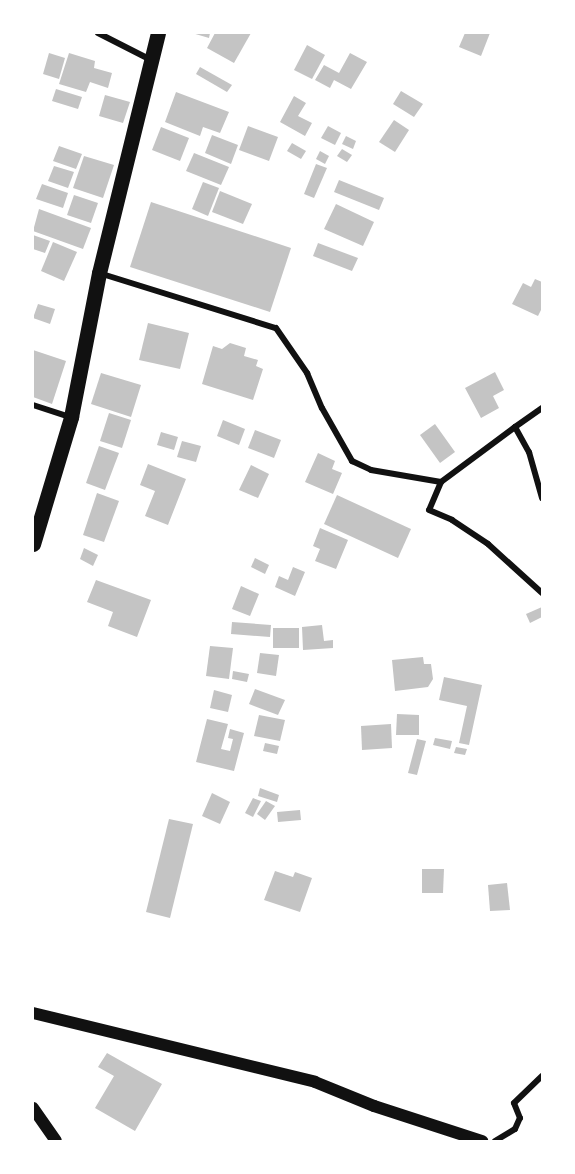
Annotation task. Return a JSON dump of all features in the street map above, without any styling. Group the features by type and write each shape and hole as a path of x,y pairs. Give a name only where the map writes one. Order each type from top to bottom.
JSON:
{"main road":[{"path":"33,544 71,417 99,273 158,33"},
{"path":"33,1013 315,1082 374,1106 482,1141"},
{"path":"33,1108 56,1141"}],"street":[{"path":"98,33 152,60"},
{"path":"99,273 276,328 307,373 322,408 352,461 371,470 441,482"},
{"path":"33,405 71,417"},
{"path":"542,408 441,482 429,510 452,520 488,544 542,593"},
{"path":"515,427 529,452 542,498"},
{"path":"495,1141 515,1129 520,1118 514,1103 542,1076"}],"building":[{"path":"192,33 210,33 209,38"},
{"path":"215,33 251,33 234,63 207,48"},
{"path":"465,33 490,33 481,56 459,47"},
{"path":"307,45 325,55 312,79 294,70"},
{"path":"49,53 65,58 59,79 43,74"},
{"path":"69,53 95,61 94,68 112,73 108,88 90,82 86,92 59,84"},
{"path":"350,53 367,62 351,89 334,80 330,88 315,80 324,65 339,73"},
{"path":"200,67 232,85 227,92 196,74"},
{"path":"56,89 82,97 78,109 52,101"},
{"path":"401,91 423,104 414,117 393,104"},
{"path":"176,92 229,112 220,133 203,127 200,136 165,122"},
{"path":"105,95 130,102 123,123 99,116"},
{"path":"294,96 306,103 298,116 312,123 305,136 280,122"},
{"path":"394,120 409,130 395,152 379,142"},
{"path":"248,126 278,137 269,161 239,150"},
{"path":"328,126 341,133 335,145 321,138"},
{"path":"161,127 189,138 180,161 152,150"},
{"path":"212,135 238,145 231,164 205,153"},
{"path":"346,136 356,141 353,149 342,144"},
{"path":"292,143 306,151 301,159 287,151"},
{"path":"59,146 82,154 76,169 53,161"},
{"path":"342,149 352,155 347,162 337,156"},
{"path":"320,151 329,156 325,164 316,159"},
{"path":"194,153 229,167 221,185 186,171"},
{"path":"84,156 114,165 103,198 73,188"},
{"path":"316,164 327,168 314,198 304,194"},
{"path":"54,166 74,172 68,188 48,181"},
{"path":"339,180 384,198 379,210 334,192"},
{"path":"203,182 219,188 208,216 192,209"},
{"path":"42,184 68,193 63,208 36,199"},
{"path":"220,191 252,204 243,224 212,212"},
{"path":"74,195 98,203 91,223 67,215"},
{"path":"151,202 291,248 270,312 130,267"},
{"path":"336,204 374,222 363,246 324,229"},
{"path":"39,209 91,228 83,249 33,231"},
{"path":"33,235 50,241 45,253 33,249"},
{"path":"53,242 77,252 64,281 41,271"},
{"path":"318,243 358,258 352,271 313,256"},
{"path":"535,279 542,282 542,308 538,316 512,304 523,283 531,287"},
{"path":"38,304 55,309 50,324 33,318"},
{"path":"148,323 189,333 180,369 139,360"},
{"path":"230,343 246,348 244,356 258,360 256,366 263,369 253,400 202,384 213,346 222,349"},
{"path":"33,350 66,361 52,404 33,397"},
{"path":"495,372 504,390 493,396 499,408 481,418 465,388"},
{"path":"101,373 141,385 131,417 91,404"},
{"path":"109,413 131,420 122,448 100,441"},
{"path":"223,420 245,429 239,445 217,436"},
{"path":"435,424 455,452 440,463 420,435"},
{"path":"255,430 281,440 274,458 248,448"},
{"path":"161,432 178,437 174,450 157,445"},
{"path":"182,441 201,446 196,462 177,457"},
{"path":"99,446 119,453 105,490 86,483"},
{"path":"318,453 335,461 332,469 342,473 333,494 305,482"},
{"path":"148,464 186,479 168,525 145,516 155,491 140,485"},
{"path":"251,465 269,474 258,498 239,490"},
{"path":"97,493 119,501 104,542 83,535"},
{"path":"337,495 411,529 398,558 324,524"},
{"path":"320,528 348,540 336,569 315,561 320,549 313,546"},
{"path":"84,548 98,555 93,566 80,559"},
{"path":"255,558 269,565 265,574 251,567"},
{"path":"293,567 305,572 295,596 275,587 279,576 288,580"},
{"path":"96,580 151,600 137,637 108,626 113,612 87,602"},
{"path":"241,586 259,594 250,616 232,609"},
{"path":"542,607 542,617 530,623 526,614"},
{"path":"232,622 271,625 270,637 231,634"},
{"path":"322,625 324,641 333,640 333,648 303,650 302,627"},
{"path":"273,628 299,628 299,648 273,648"},
{"path":"210,646 233,648 229,679 206,676"},
{"path":"260,653 279,655 276,676 257,673"},
{"path":"423,657 424,664 431,664 433,679 428,687 395,691 392,660"},
{"path":"233,671 249,674 247,682 232,679"},
{"path":"444,677 482,685 469,745 459,743 467,706 439,700"},
{"path":"255,689 285,700 278,715 249,704"},
{"path":"214,690 232,695 228,712 210,708"},
{"path":"397,714 419,715 419,735 396,735"},
{"path":"259,715 285,720 280,741 254,736"},
{"path":"207,719 228,724 221,749 230,751 233,739 228,738 230,729 244,733 234,771 196,762"},
{"path":"391,724 392,748 362,750 361,726"},
{"path":"435,738 452,741 450,749 433,745"},
{"path":"417,739 426,741 417,775 408,773"},
{"path":"265,743 279,746 277,754 263,751"},
{"path":"456,747 467,749 465,755 454,753"},
{"path":"260,788 279,795 277,802 258,796"},
{"path":"212,793 230,802 220,824 202,816"},
{"path":"253,798 261,801 253,817 245,813"},
{"path":"266,801 275,806 265,820 257,814"},
{"path":"300,810 301,820 278,822 277,812"},
{"path":"169,819 193,824 170,918 146,912"},
{"path":"422,869 444,869 443,893 422,893"},
{"path":"275,871 293,877 295,872 312,878 300,912 264,900"},
{"path":"507,883 510,910 490,911 488,885"},
{"path":"107,1053 162,1084 135,1131 95,1108 114,1076 98,1067"}]}
